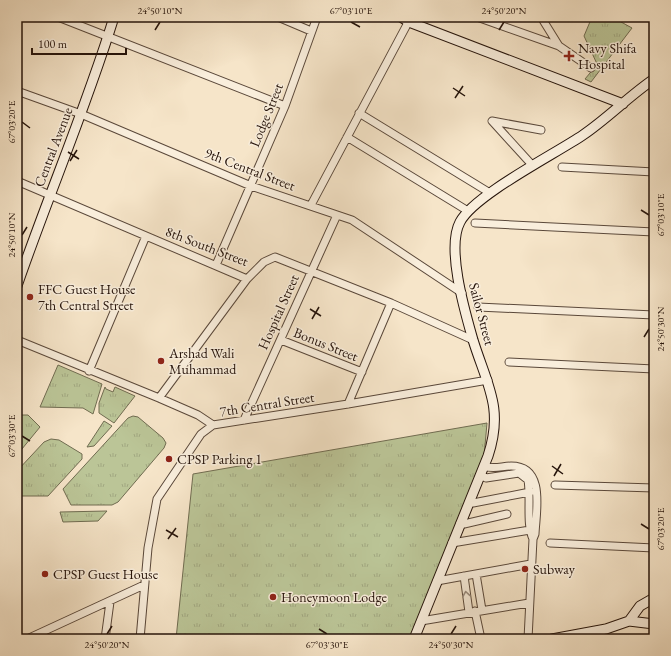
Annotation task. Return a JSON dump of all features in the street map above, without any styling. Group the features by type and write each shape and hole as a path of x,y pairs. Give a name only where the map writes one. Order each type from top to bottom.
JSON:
{"street":[{"path":"58,17 285,106"},
{"name":"Central Avenue","path":"17,286 49,196 81,114 114,17"},
{"path":"278,17 311,31"},
{"name":"Lodge Street","path":"216,266 285,106 317,17"},
{"path":"476,17 559,46 591,68"},
{"path":"541,17 559,46"},
{"path":"311,206 407,19 623,104"},
{"name":"Sailor Street","path":"414,639 494,438 494,402 488,380 473,340 454,254 455,236 460,222 468,212 490,193 584,135 623,104 631,95 654,79"},
{"name":"9th Central Street","path":"17,90 81,114 251,186 352,220 462,294"},
{"path":"359,113 490,193"},
{"path":"533,166 492,121 541,130"},
{"path":"347,137 468,212"},
{"path":"562,167 654,172"},
{"name":"8th South Street","path":"17,181 49,196 247,279 264,262 275,257 391,303 473,340"},
{"name":"Hospital Street","path":"244,420 337,215"},
{"path":"475,224 654,232"},
{"path":"89,371 146,236"},
{"path":"159,398 247,279"},
{"name":"Bonus Street","path":"348,404 391,303"},
{"path":"478,307 654,315"},
{"name":"7th Central Street","path":"17,340 89,371 159,398 198,415 213,425 488,380"},
{"name":"Bonus Street","path":"281,340 362,372"},
{"path":"509,362 654,370"},
{"path":"140,639 148,548 157,499 201,434 213,425"},
{"path":"484,466 489,468 522,467 531,474 537,491 535,534 532,539"},
{"path":"480,475 486,478 519,473 528,480 530,492 530,530 532,539 528,639"},
{"path":"555,485 654,488"},
{"path":"469,502 473,503 530,492"},
{"path":"460,523 464,524 507,514"},
{"path":"452,543 530,530"},
{"path":"550,543 654,548"},
{"path":"437,581 531,564"},
{"path":"475,611 476,574"},
{"path":"464,576 475,611 481,639"},
{"path":"27,639 144,585"},
{"path":"629,621 640,606 654,598"},
{"path":"105,639 110,602"},
{"path":"421,621 529,603"},
{"path":"640,606 650,624"},
{"path":"552,639 606,629 629,621 650,624"}],"green space":[{"path":"592,17 612,17 632,28 591,82 585,79 595,67 598,66 584,36"},
{"path":"58,365 102,384 93,414 83,408 40,407"},
{"path":"105,387 113,392 115,387 135,396 114,423 99,413 99,403"},
{"path":"17,415 28,415 40,427 17,455"},
{"path":"133,416 138,417 163,438 166,443 164,448 118,502 112,505 71,505 63,489 128,418"},
{"path":"104,421 112,426 94,446 87,447"},
{"name":"Honeymoon Lodge","path":"487,423 484,457 410,639 176,639 193,474"},
{"path":"51,439 59,440 82,454 82,459 48,496 20,496 17,494 17,471 44,442"},
{"path":"107,511 98,521 63,522 60,512"}],"place":[{"name":"Navy Shifa Hospital","path":"569,56"},
{"name":"FFC Guest House 7th Central Street","path":"30,297"},
{"name":"Arshad Wali Muhammad","path":"161,361"},
{"name":"CPSP Parking 1","path":"169,459"},
{"name":"Subway","path":"525,569"},
{"name":"CPSP Guest House","path":"45,574"},
{"name":"Honeymoon Lodge","path":"273,597"}]}
